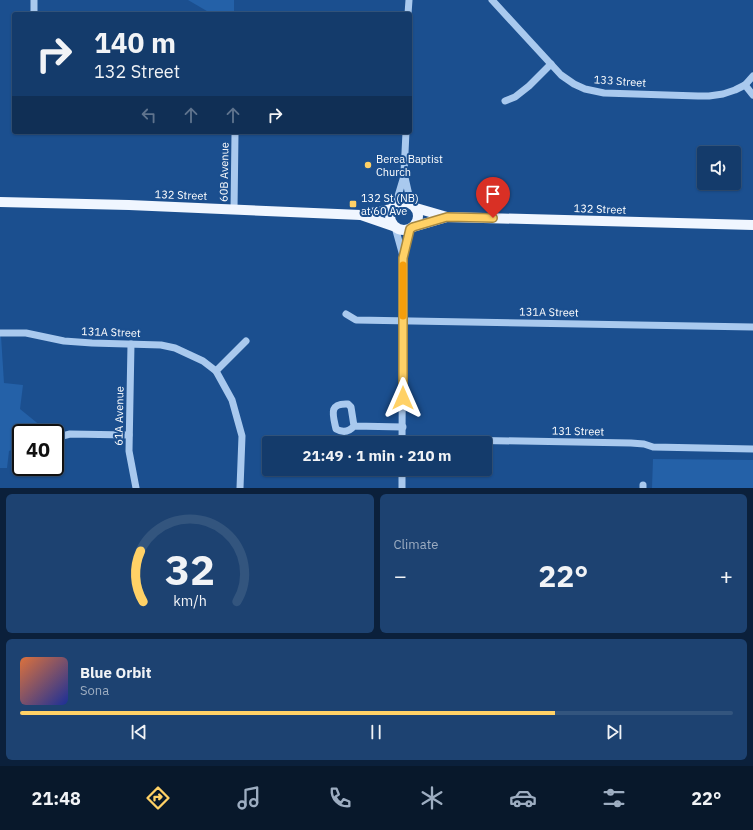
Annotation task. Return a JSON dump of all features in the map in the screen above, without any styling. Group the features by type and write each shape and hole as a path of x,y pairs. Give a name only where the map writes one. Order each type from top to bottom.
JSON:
{"main road":[{"name":"132 Street","path":"0,202 130,205 362,215 393,207"},
{"path":"402,202 413,206 418,216 418,220 412,228 402,230 394,226 390,217 393,207 402,202"},
{"name":"132 Street","path":"413,206 447,217 753,225"},
{"name":"132 Street","path":"362,215 394,226"},
{"name":"132 Street","path":"412,228 447,217"}],"street":[{"path":"34,0 34,12"},
{"path":"408,12 409,0"},
{"name":"133 Street","path":"492,0 561,74 574,84 585,89 604,93 709,96 722,94 745,85"},
{"path":"505,101 515,97 529,86 551,64"},
{"path":"753,76 745,85 753,95"},
{"name":"60B Avenue","path":"234,210 235,134"},
{"path":"393,207 404,174 406,134"},
{"path":"404,174 413,206"},
{"path":"394,226 403,258 402,436"},
{"path":"403,258 412,228"},
{"name":"131A Street","path":"346,314 356,320 753,327"},
{"name":"131A Street","path":"0,333 26,333 73,342 161,345 175,348 203,361 216,370"},
{"path":"240,488 242,436 232,400 216,370 246,341"},
{"name":"61A Avenue","path":"131,344 129,451 136,488"},
{"path":"354,426 403,426"},
{"path":"64,436 70,434 129,436"},
{"name":"131 Street","path":"492,442 631,443 644,444 653,447 753,449"},
{"path":"402,476 402,488"}],"shaded area":[{"path":"188,0 234,0 234,12 209,12"},
{"path":"1,336 4,383 23,385 20,409 38,424 12,424 12,450 9,451 7,468 0,468"},
{"path":"653,459 753,460 753,488 652,488"}],"slow traffic":[{"path":"403,265 403,316"}],"place":[{"name":"Berea Baptist Church","path":"368,165"},
{"name":"132 St (NB) at 60 Ave","path":"353,204"}],"route":[{"path":"403,398 403,258 410,229 447,217 493,218"}]}
